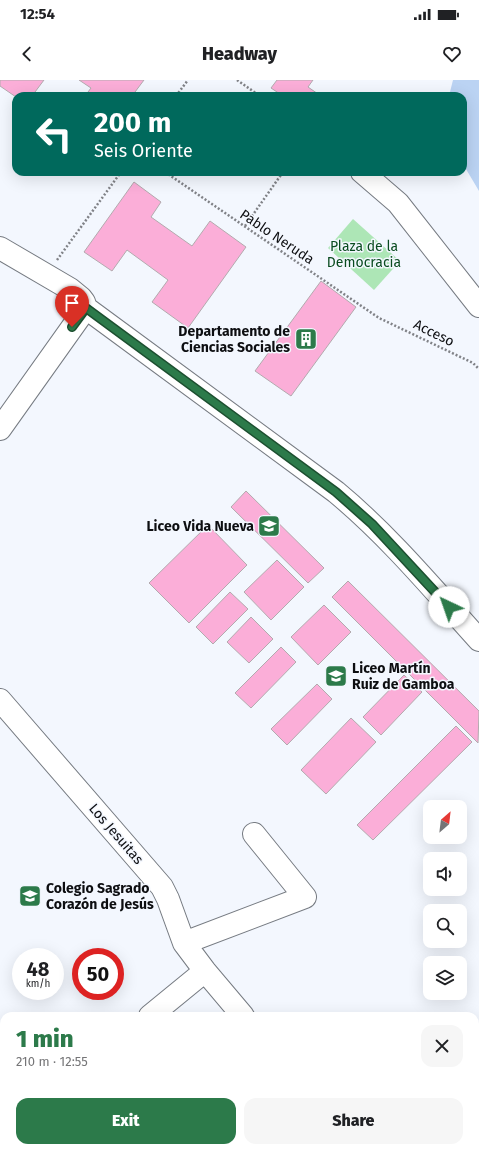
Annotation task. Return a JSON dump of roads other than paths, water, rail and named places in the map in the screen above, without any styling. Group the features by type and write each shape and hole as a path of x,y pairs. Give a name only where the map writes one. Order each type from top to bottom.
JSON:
{"street":[{"path":"367,176 398,203 479,306"},
{"path":"0,248 70,289 82,298 86,308 356,508 388,540 479,640"},
{"path":"0,254 26,276 65,304 76,308 86,308"},
{"path":"0,429 86,308"},
{"name":"Los Jesuitas","path":"0,700 162,888 168,899 184,943 205,971 240,1012"},
{"path":"184,943 305,897 254,834"},
{"path":"155,1012 205,971"}],"water":[{"path":"453,80 479,80 479,191 467,171 467,92 450,92"}],"place":[{"name":"Departamento de Ciencias Sociales","path":"306,339"},
{"name":"Liceo Vida Nueva","path":"269,526"},
{"name":"Liceo Martín Ruiz de Gamboa","path":"336,676"},
{"name":"Colegio Sagrado Corazón de Jesús","path":"30,896"}],"park label":[{"name":"Plaza de la Democracia","path":"364,254"}]}
